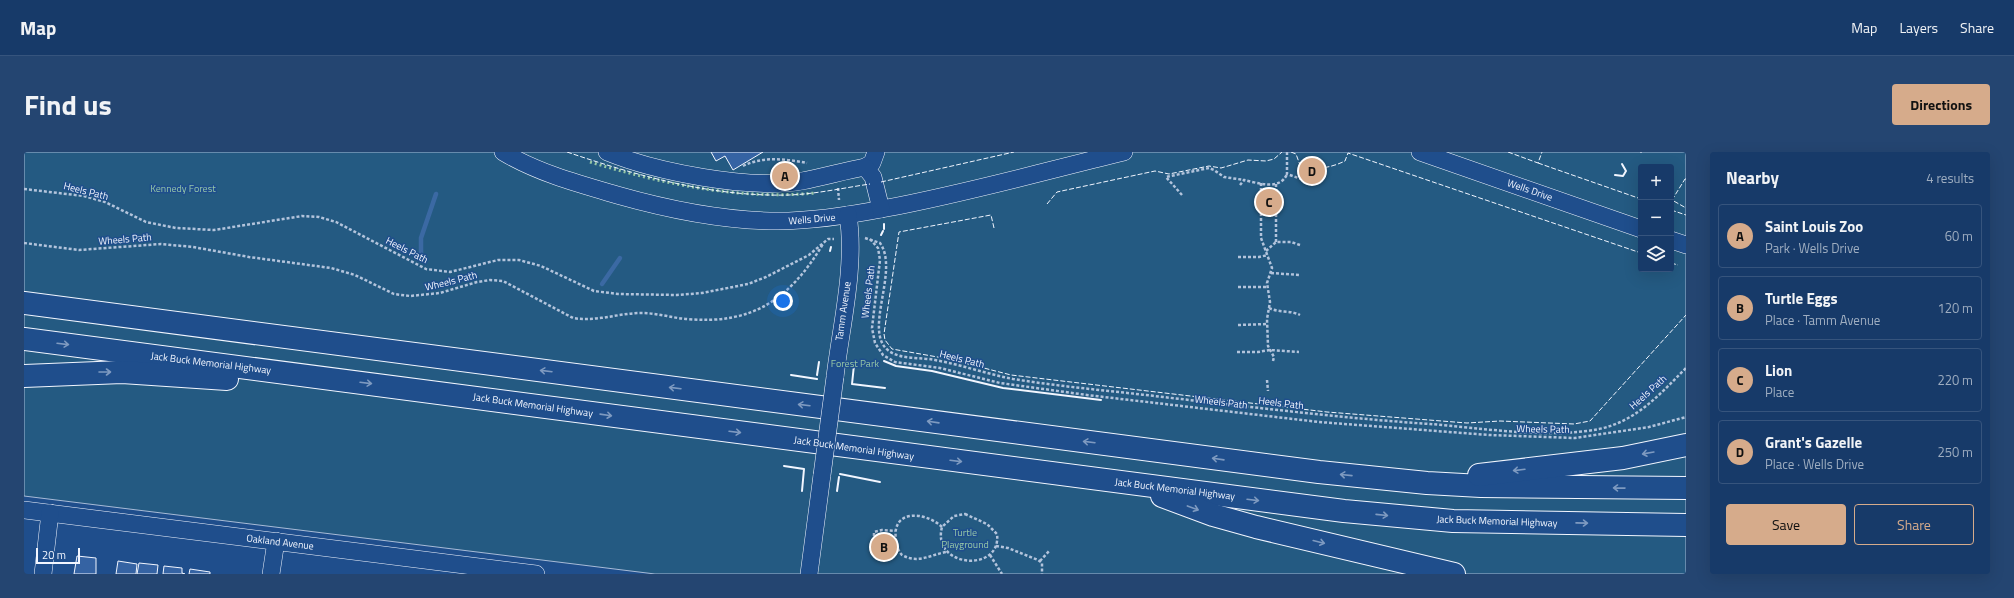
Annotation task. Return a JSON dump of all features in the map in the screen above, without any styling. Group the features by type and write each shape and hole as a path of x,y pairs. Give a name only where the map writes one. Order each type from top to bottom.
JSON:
{"highway":[{"path":"24,303 1319,472 1427,483 1536,487 1686,488"},
{"name":"Jack Buck Memorial Highway","path":"24,339 1131,484 1399,517 1506,522 1686,525"},
{"path":"24,376 122,372 270,380 327,378"},
{"path":"1427,483 1623,458 1686,445"},
{"path":"1131,484 1213,515 1454,574"}],"street":[{"name":"Wells Drive","path":"503,152 538,170 586,186 652,205 696,214 740,219 780,221 818,219 881,209 993,185 1124,152"},
{"path":"607,152 662,168 739,182 802,181 865,167 872,163 876,152"},
{"name":"Wells Drive","path":"1420,152 1638,229"},
{"path":"865,167 874,178 881,209"},
{"name":"Tamm Avenue","path":"809,574 849,268 851,238 848,215"},
{"path":"1674,241 1686,245"},
{"name":"Oakland Avenue","path":"24,510 491,571 536,574"},
{"path":"43,574 50,513"},
{"path":"271,574 276,542"}],"path":[{"path":"1182,195 1166,177 1209,168 1224,177 1261,183 1276,184 1282,182 1287,174 1287,152"},
{"path":"739,166 765,160 784,160 814,164"},
{"path":"1287,174 1304,180"},
{"path":"1240,185 1244,180"},
{"path":"1261,183 1261,238 1271,262 1271,274 1267,287 1269,308 1267,324 1270,350 1274,357 1273,361"},
{"path":"1276,184 1276,242"},
{"name":"Heels Path","path":"24,189 84,196 105,202 146,222 176,228 214,230 302,216 318,217 336,222 426,269 450,272 498,260 519,260 540,266 594,291 618,294 677,296 702,293 748,284 766,277 809,255 828,239"},
{"name":"Heels Path","path":"867,238 880,243 886,254 886,279 880,329 882,342 889,351 896,354 935,360 1015,379 1304,414 1502,430 1570,432 1598,429 1629,419 1649,404 1686,368"},
{"name":"Wheels Path","path":"867,238 874,242 880,254 880,269 872,321 872,334 879,350 888,359 895,362 934,367 1000,383 1060,392 1319,422 1474,434 1575,438 1649,427 1686,417"},
{"name":"Wheels Path","path":"24,243 79,250 161,244 193,247 249,257 331,268 355,275 394,294 410,296 440,293 477,282 490,280 503,281 573,318 584,320 598,320 633,313 647,313 687,319 718,320 753,312 776,301 811,264 824,242"},
{"path":"1266,251 1276,242 1291,242 1300,245"},
{"path":"1238,257 1259,258 1268,256"},
{"path":"1271,274 1300,275"},
{"path":"1238,287 1267,287"},
{"path":"1269,308 1300,315"},
{"path":"1238,325 1267,324"},
{"path":"1237,352 1258,352 1270,350 1299,352"},
{"path":"1267,380 1268,391"},
{"path":"965,514 972,516 997,534 996,546 990,555 981,559 965,560 951,556 946,552 941,542 942,527 954,516 965,514"},
{"path":"942,527 930,518 917,515 903,519 898,523 895,531 898,551 907,558 922,560 946,552"},
{"path":"874,536 874,532 878,530 895,531"},
{"path":"996,546 1008,548 1040,561 1042,563 1042,574"},
{"path":"1040,561 1050,550"},
{"path":"990,555 1002,574"}],"green space":[{"name":"Forest Park","path":"24,152 1686,152 1686,574 655,574 24,496"}],"building":[{"path":"711,152 763,152 733,170 725,156 716,161"},
{"path":"77,556 96,558 96,574 74,574"},
{"path":"118,561 137,564 136,574 116,574"},
{"path":"139,563 158,565 157,574 137,574"},
{"path":"164,566 182,568 182,573 185,574 163,574"},
{"path":"190,569 210,572 210,574 189,574"}],"waterway":[{"path":"421,254 421,238 436,194"},
{"path":"602,284 620,258"}],"hedge":[{"path":"590,162 645,177 730,192 787,195 815,193"}],"fence":[{"path":"567,152 648,177 704,189 760,195 789,195 870,184"},
{"path":"881,182 1014,152"},
{"path":"1047,204 1057,192 1155,171 1169,174 1209,166 1221,168 1248,160 1266,161 1274,159 1282,152"},
{"path":"1291,152 1296,154 1300,165 1310,168 1322,168 1335,165 1345,161 1348,153 1638,252"},
{"path":"1508,152 1538,163 1542,152"},
{"path":"1538,163 1638,198"},
{"path":"1686,179 1672,200 1686,208"},
{"path":"1674,211 1686,215"},
{"path":"994,228 991,215 899,232 884,334 885,340 892,349 949,359 1011,375 1327,412 1467,423 1500,421 1574,424 1590,421 1686,315"},
{"path":"1674,264 1678,265"}],"wall":[{"path":"1615,175 1623,176 1626,171 1622,164"},
{"path":"884,224 884,229"},
{"path":"881,235 883,231"},
{"path":"830,251 831,247"},
{"path":"884,361 896,366 932,371 1003,388 1101,400"},
{"path":"817,375 819,362"},
{"path":"854,365 852,384 885,388"},
{"path":"791,375 817,379"},
{"path":"784,466 804,469 802,491"},
{"path":"840,474 880,482"},
{"path":"837,491 839,477"}],"place":[{"name":"Grant's Gazelle","path":"1312,171"},
{"name":"Saint Louis Zoo","path":"785,176"},
{"name":"Lion","path":"1269,202"},
{"name":"Turtle Eggs","path":"884,547"}],"park label":[{"name":"Kennedy Forest","path":"183,188"},
{"name":"Turtle Playground","path":"965,538"}]}
